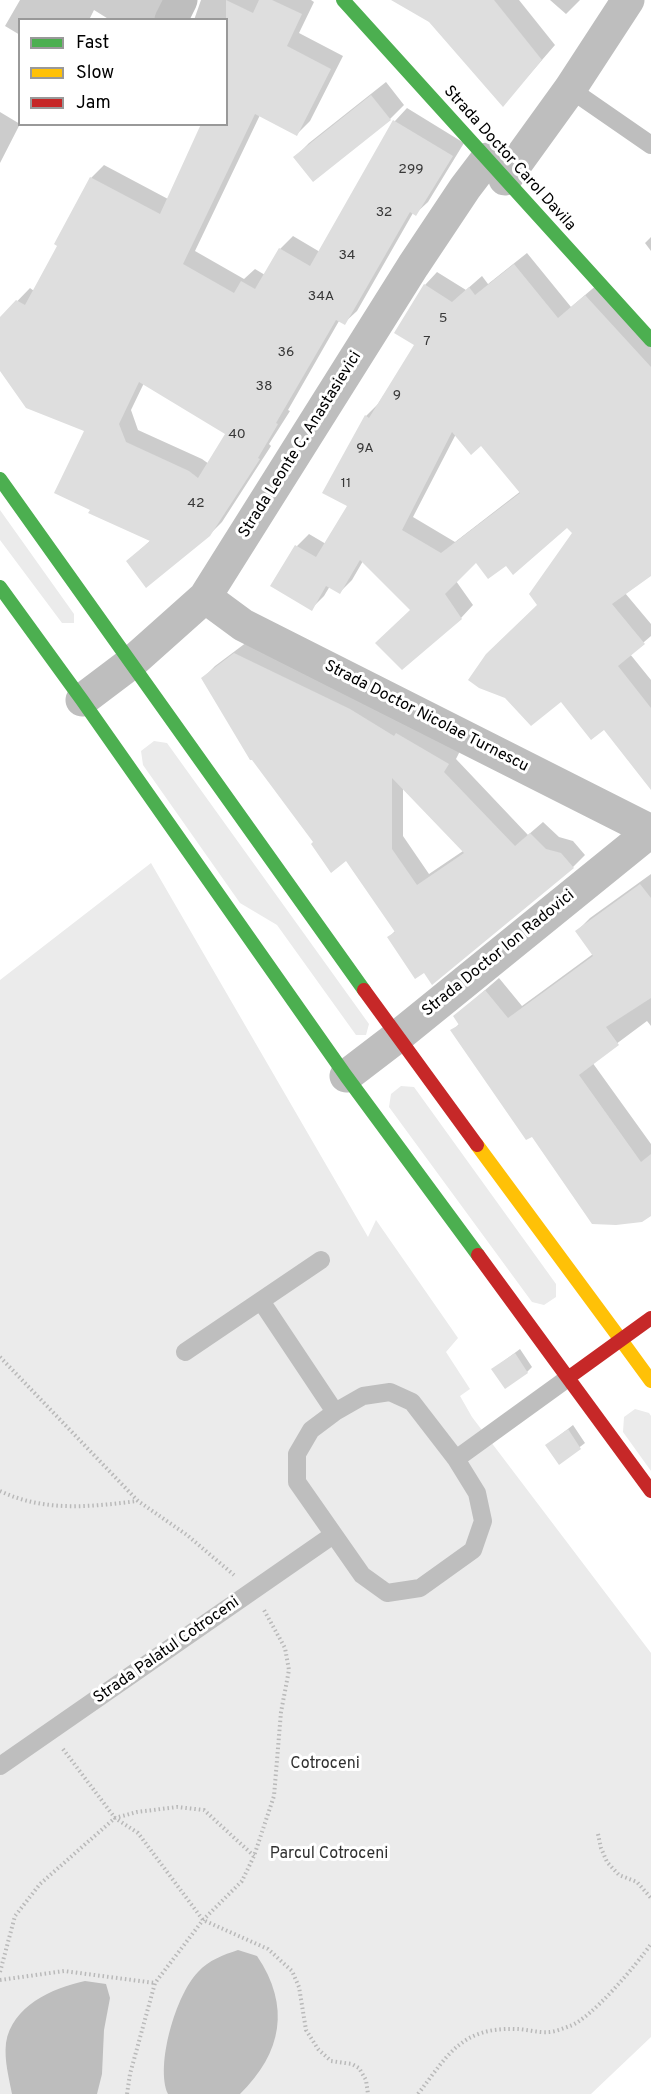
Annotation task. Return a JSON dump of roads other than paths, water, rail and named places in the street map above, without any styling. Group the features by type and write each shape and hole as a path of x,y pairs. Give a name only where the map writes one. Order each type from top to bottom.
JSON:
{"main road":[{"name":"Strada Doctor Carol Davila","path":"350,2 496,169 651,340"},
{"path":"0,479 397,1037 651,1381"},
{"path":"0,587 346,1076 651,1491"},
{"path":"568,1378 651,1318"}],"street":[{"path":"172,18 181,0"},
{"name":"Strada Leonte C. Anastasievici","path":"82,700 131,663 205,597 413,266 465,188 496,169 570,89 628,0"},
{"name":"Strada Doctor Nicolae Turnescu","path":"205,597 243,625 651,831"},
{"name":"Strada Doctor Ion Radovici","path":"346,1076 651,831"}],"lane":[{"path":"570,89 651,145"},
{"path":"185,1352 321,1260"},
{"path":"261,1301 335,1412"},
{"path":"456,1459 568,1378"},
{"path":"390,1392 412,1402 456,1459 477,1493 483,1521 473,1550 420,1588 387,1593 362,1575 297,1482 297,1454 312,1430 335,1412 363,1396 390,1392"},
{"name":"Strada Palatul Cotroceni","path":"0,1766 333,1535"}],"park label":[{"name":"Cotroceni","path":"325,1765"},
{"name":"Parcul Cotroceni","path":"329,1855"}]}
